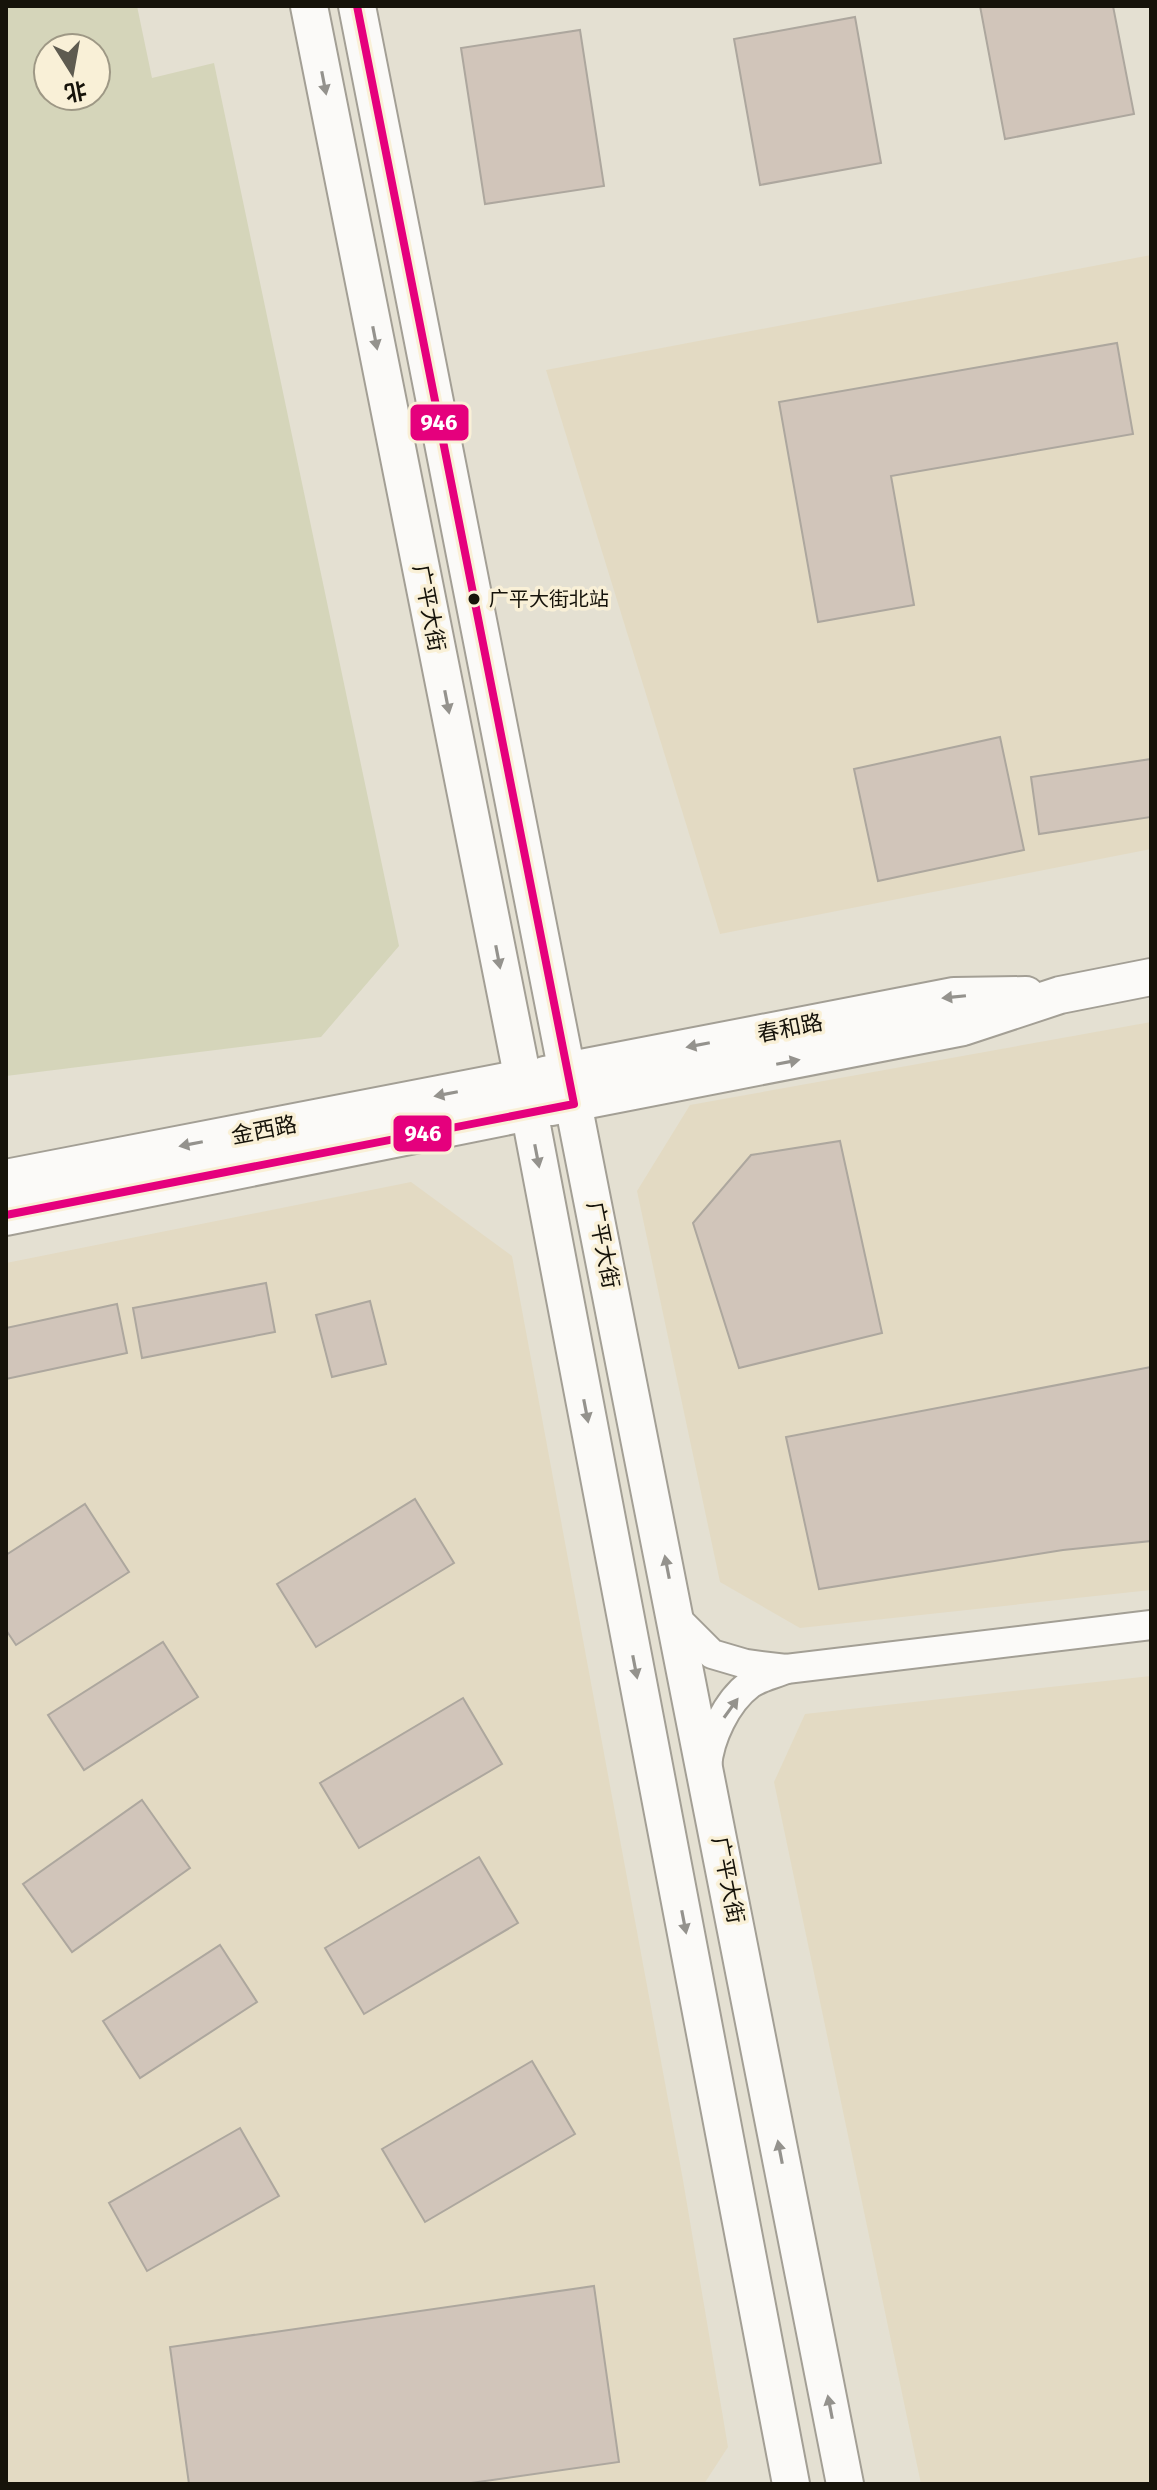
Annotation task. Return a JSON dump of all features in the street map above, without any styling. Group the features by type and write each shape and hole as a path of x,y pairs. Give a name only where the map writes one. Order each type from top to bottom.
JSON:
{"main road":[{"name":"金西路","path":"6,1180 526,1095"},
{"name":"金西路","path":"6,1215 526,1095"}],"street":[{"name":"广平大街","path":"309,6 526,1095 791,2484"},
{"name":"广平大街","path":"357,6 845,2484"},
{"name":"春和路","path":"526,1095 572,1087 954,996 1060,995 1151,977"},
{"path":"677,1619 712,1654 746,1664 786,1669 1151,1625"},
{"path":"707,1771 709,1744 728,1712 750,1684 786,1669"}],"shaded area":[{"path":"1151,255 1151,849 720,934 546,370"},
{"path":"1151,1022 1151,1590 800,1628 720,1582 637,1191 690,1105"},
{"path":"411,1182 512,1256 683,2180 728,2447 704,2484 6,2484 6,1263"},
{"path":"1151,1676 1151,2484 921,2484 774,1782 805,1714"}],"green space":[{"path":"6,6 137,6 152,78 214,63 399,946 321,1037 6,1076"}],"building":[{"path":"980,6 1113,6 1134,114 1005,139"},
{"path":"855,17 881,163 760,185 734,39"},
{"path":"580,30 604,186 485,204 461,48"},
{"path":"1117,343 1133,434 891,476 914,605 818,622 779,402"},
{"path":"1000,737 1024,850 878,881 854,769"},
{"path":"1151,759 1151,817 1039,834 1031,777"},
{"path":"840,1141 882,1333 739,1368 693,1223 751,1155"},
{"path":"266,1283 275,1332 142,1358 133,1308"},
{"path":"370,1301 386,1364 332,1377 316,1315"},
{"path":"117,1304 127,1353 6,1379 6,1328"},
{"path":"1151,1367 1151,1541 1063,1550 819,1589 786,1437"},
{"path":"415,1499 454,1563 316,1647 277,1584"},
{"path":"85,1504 129,1572 16,1645 6,1630 6,1555"},
{"path":"163,1642 198,1697 84,1770 48,1715"},
{"path":"463,1698 502,1764 359,1848 320,1783"},
{"path":"142,1800 190,1868 72,1952 23,1884"},
{"path":"479,1857 518,1923 364,2014 325,1948"},
{"path":"220,1945 257,2002 140,2078 103,2021"},
{"path":"532,2061 575,2134 425,2222 382,2149"},
{"path":"240,2128 279,2196 147,2271 109,2203"},
{"path":"594,2286 619,2462 464,2484 189,2484 170,2347"}],"transit line":[{"name":"946","path":"6,1215 574,1104 357,6"}],"place":[{"name":"广平大街北站","path":"474,599"}]}
